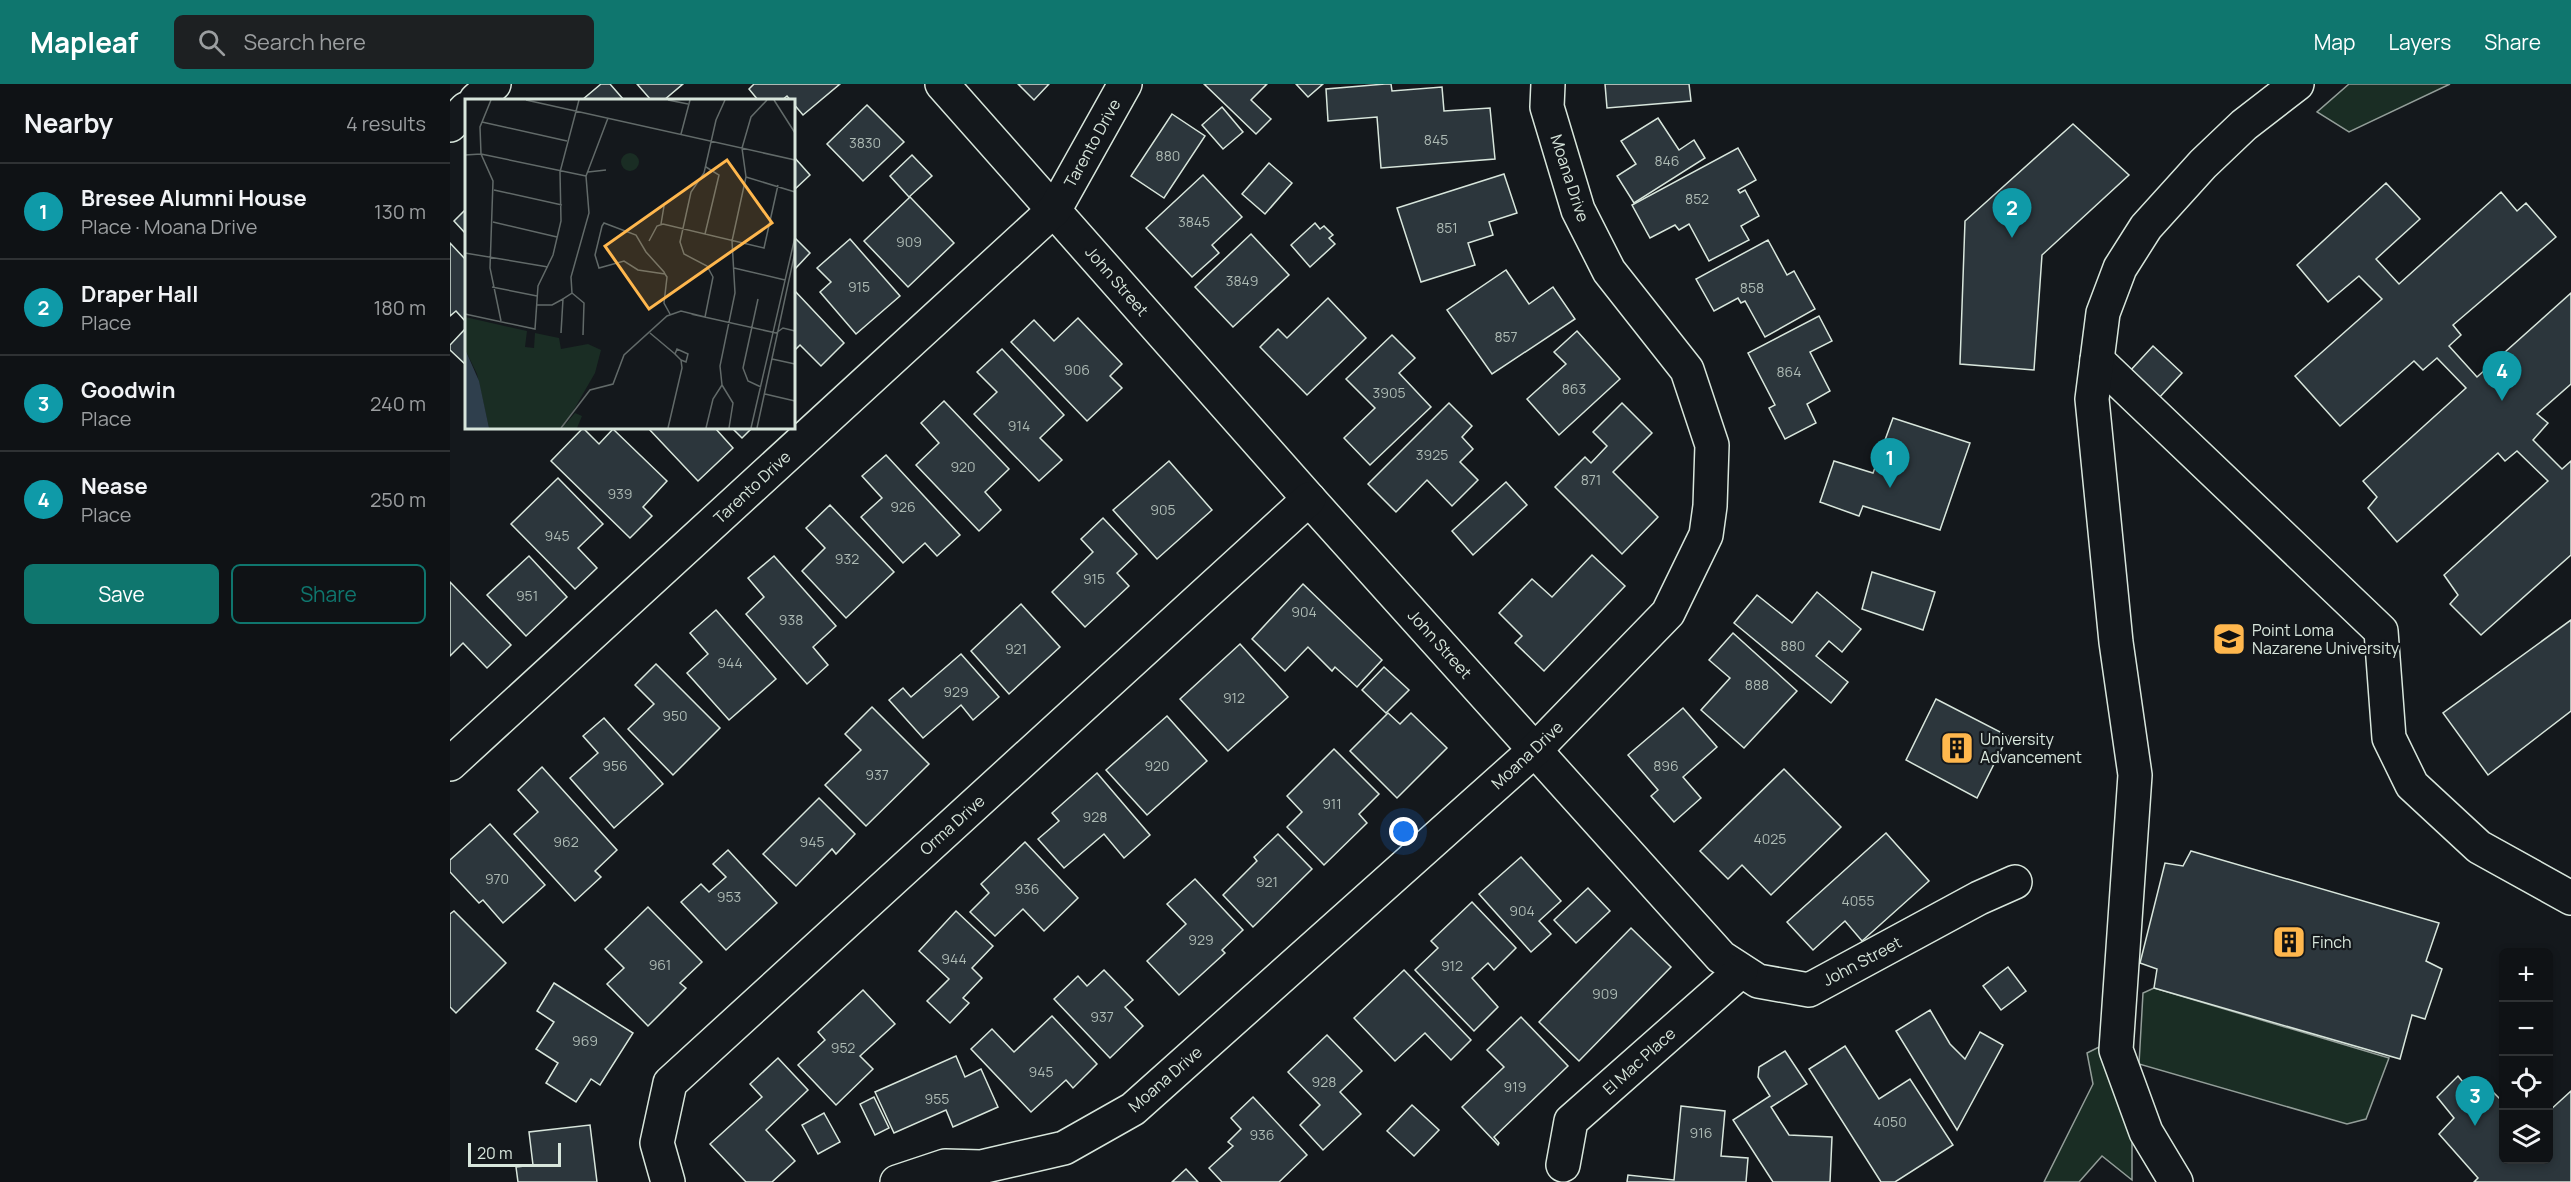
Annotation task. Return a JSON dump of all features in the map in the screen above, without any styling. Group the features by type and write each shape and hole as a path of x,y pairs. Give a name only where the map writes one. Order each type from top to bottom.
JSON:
{"street":[{"path":"477,99 494,84"},
{"name":"John Street","path":"942,84 1309,499 1721,957 1758,981 1809,990 1979,898 2015,882"},
{"name":"Tarento Drive","path":"450,764 1054,209 1125,84"},
{"name":"Moana Drive","path":"897,1182 945,1166 981,1167 1064,1148 1132,1109 1536,749 1668,613 1706,535 1710,507 1712,445 1687,369 1609,271 1578,210 1547,107 1548,84"},
{"path":"2176,1182 2146,1132 2116,1050 2135,775 2116,642 2093,409 2097,360 2103,313 2120,268 2145,227 2203,164 2244,125 2296,84"},
{"path":"450,125 465,110"},
{"path":"2097,360 2381,632 2390,738 2412,785 2479,847 2571,898"},
{"name":"Orma Drive","path":"668,1182 657,1143 670,1083 1309,499"},
{"name":"El Mac Place","path":"1563,1165 1571,1121 1741,971"}],"green space":[{"path":"2349,84 2450,84 2349,132 2317,112"},
{"path":"2154,988 2389,1058 2366,1119 2347,1124 2139,1064 2143,993"},
{"path":"2101,1046 2132,1134 2132,1180 2102,1156 2079,1182 2044,1182 2093,1084 2087,1053"}],"building":[{"path":"601,84 610,84 623,99 583,99"},
{"path":"637,84 683,84 665,99 650,99"},
{"path":"754,84 840,84 803,115 795,106 795,99 790,99 787,96 783,99 757,99 749,89"},
{"path":"1018,84 1049,84 1034,100"},
{"path":"1204,84 1267,84 1251,100 1271,119 1256,134"},
{"path":"1296,84 1323,84 1308,97"},
{"path":"1391,84 1392,91 1442,87 1444,111 1490,108 1495,159 1381,168 1377,117 1328,121 1326,89"},
{"path":"1605,84 1689,84 1691,101 1607,108"},
{"path":"867,105 904,142 863,181 827,144"},
{"path":"1222,107 1243,132 1223,149 1202,125"},
{"path":"1172,114 1205,136 1164,198 1131,176"},
{"path":"1658,118 1679,150 1694,140 1705,158 1634,203 1617,176 1636,164 1621,141"},
{"path":"2073,124 2129,175 2042,255 2034,370 1960,364 1965,221"},
{"path":"1738,148 1756,180 1738,190 1740,193 1745,190 1759,216 1741,226 1749,240 1709,261 1689,224 1679,230 1675,225 1650,238 1632,205"},
{"path":"912,155 932,176 909,197 890,176"},
{"path":"795,158 810,175 795,189"},
{"path":"1269,163 1292,183 1265,214 1242,194"},
{"path":"1504,174 1517,213 1489,222 1493,235 1468,243 1475,265 1421,282 1397,208"},
{"path":"1203,175 1242,217 1212,245 1219,253 1192,277 1146,228"},
{"path":"2386,183 2420,219 2376,259 2399,284 2501,192 2517,211 2526,203 2556,237 2453,325 2461,335 2449,346 2477,377 2571,293 2571,384 2537,414 2548,423 2533,440 2562,469 2571,461 2571,555 2481,635 2450,604 2458,595 2444,575 2548,481 2517,451 2505,461 2498,453 2397,542 2368,508 2377,497 2363,481 2466,388 2437,358 2423,370 2414,361 2340,426 2295,376 2382,299 2359,276 2328,302 2297,265"},
{"path":"910,197 954,243 908,287 864,241"},
{"path":"465,210 465,233 454,221"},
{"path":"1315,223 1320,229 1324,226 1333,235 1329,238 1335,244 1310,267 1291,245"},
{"path":"1251,234 1289,275 1233,327 1195,287"},
{"path":"795,238 810,253 795,269"},
{"path":"850,239 900,296 856,334 820,292 831,282 817,268"},
{"path":"1768,240 1787,275 1794,271 1815,309 1765,337 1745,301 1741,303 1738,298 1714,311 1696,279"},
{"path":"450,243 465,259 465,321 456,311 450,316"},
{"path":"1506,270 1529,304 1553,287 1575,319 1492,374 1447,310"},
{"path":"795,291 844,343 821,366 800,345 795,350"},
{"path":"1328,298 1366,338 1307,395 1260,347 1278,329 1287,338"},
{"path":"1819,316 1832,341 1810,352 1830,391 1807,404 1816,423 1785,439 1769,408 1775,405 1748,353"},
{"path":"1078,318 1122,364 1110,376 1122,388 1087,421 1011,342 1034,320 1054,341"},
{"path":"465,329 465,364 450,350 450,345"},
{"path":"1577,331 1620,379 1559,435 1527,399 1566,364 1554,352"},
{"path":"1392,335 1415,358 1399,373 1431,407 1370,465 1344,438 1375,408 1346,379"},
{"path":"2153,346 2182,373 2158,399 2129,372"},
{"path":"1002,349 1064,415 1040,438 1062,460 1039,481 974,414 997,392 977,372"},
{"path":"944,401 1009,469 985,492 1001,510 979,531 916,465 939,443 921,423"},
{"path":"1449,403 1472,426 1462,437 1473,449 1460,462 1478,480 1452,506 1427,480 1396,512 1368,484"},
{"path":"1622,403 1652,433 1613,472 1658,517 1622,554 1555,487 1585,457 1591,463 1607,446 1593,432"},
{"path":"1893,418 1970,443 1940,530 1863,506 1859,516 1820,502 1834,461 1873,473"},
{"path":"582,429 599,444 613,429 667,481 643,507 652,516 630,538 551,461"},
{"path":"649,429 716,429 733,448 698,481"},
{"path":"733,429 751,429 742,438"},
{"path":"886,455 960,535 937,556 925,543 903,563 861,517 882,498 862,476"},
{"path":"1169,461 1212,510 1157,559 1113,510"},
{"path":"558,478 603,524 578,548 597,568 575,589 511,524"},
{"path":"1506,482 1527,505 1473,555 1452,531"},
{"path":"830,505 894,572 846,618 802,571 825,548 806,528"},
{"path":"1103,518 1137,554 1117,573 1129,586 1085,627 1052,592 1093,552 1081,539"},
{"path":"1592,555 1625,586 1544,671 1515,643 1522,636 1499,613 1532,579 1552,597"},
{"path":"529,556 567,597 526,636 487,595"},
{"path":"774,556 836,626 813,647 828,665 807,684 746,614 764,597 748,578"},
{"path":"1872,572 1935,592 1923,630 1862,609"},
{"path":"450,582 511,645 487,668 463,643 450,656"},
{"path":"1303,584 1382,660 1357,687 1335,667 1332,671 1308,647 1285,671 1252,639"},
{"path":"1817,592 1861,629 1842,652 1829,641 1816,656 1848,682 1831,703 1734,623 1757,595 1792,623"},
{"path":"1021,604 1060,647 1009,694 971,651"},
{"path":"716,610 776,679 729,720 687,673 708,654 690,633"},
{"path":"2571,620 2571,711 2488,775 2443,713"},
{"path":"1733,633 1797,691 1744,748 1701,710 1730,678 1709,660"},
{"path":"1240,644 1288,697 1228,751 1180,699"},
{"path":"961,654 999,697 973,720 961,705 923,738 889,700 903,688 911,697"},
{"path":"656,664 720,728 673,775 628,729 654,704 635,685"},
{"path":"1384,667 1409,690 1386,713 1362,690"},
{"name":"University Advancement","path":"1936,699 2008,736 1977,798 1906,760"},
{"path":"872,707 929,764 866,826 825,785 861,750 845,734"},
{"path":"1683,708 1717,747 1683,777 1701,798 1674,822 1651,796 1658,790 1628,755"},
{"path":"1388,713 1400,724 1411,713 1447,748 1397,798 1350,751"},
{"path":"1167,716 1207,761 1147,815 1106,770"},
{"path":"604,718 663,784 614,828 570,778 598,753 583,736"},
{"path":"1334,749 1379,794 1359,814 1367,823 1324,865 1287,827 1302,812 1287,796"},
{"path":"542,767 617,850 595,871 601,877 575,901 514,834 538,812 518,790"},
{"path":"1784,769 1841,827 1771,895 1742,865 1728,879 1700,851"},
{"path":"1097,773 1150,835 1124,858 1104,834 1064,868 1038,839 1059,821 1052,813"},
{"path":"819,798 855,834 836,854 832,849 796,886 763,854"},
{"path":"490,824 545,885 503,923 483,900 479,903 450,872 450,860"},
{"path":"1886,833 1929,881 1862,941 1845,921 1813,950 1787,922"},
{"path":"1278,834 1312,869 1253,927 1223,895 1257,861 1254,857"},
{"path":"1025,842 1078,898 1044,931 1023,909 995,936 970,912 989,893 981,884"},
{"path":"728,850 777,903 726,950 681,902 701,884 709,892 726,877 713,864"},
{"name":"Finch","path":"2191,851 2439,923 2426,961 2442,969 2425,1019 2412,1015 2400,1059 2154,988 2157,969 2140,963 2165,863 2183,866"},
{"path":"1521,857 1561,901 1539,921 1551,934 1531,952 1479,894"},
{"path":"1195,879 1243,930 1222,950 1225,953 1179,995 1147,961 1186,924 1167,904"},
{"path":"1588,888 1610,911 1576,943 1554,920"},
{"path":"1472,902 1516,948 1494,970 1488,963 1472,978 1498,1007 1474,1031 1415,970 1438,948 1431,941"},
{"path":"648,907 702,962 680,983 686,988 648,1026 607,984 624,968 605,949"},
{"path":"454,911 506,963 456,1013 450,1007 450,914"},
{"path":"956,911 993,946 972,968 982,978 963,998 969,1003 950,1023 927,1001 949,979 919,951"},
{"path":"1631,928 1671,967 1579,1061 1539,1022"},
{"path":"2008,967 2026,991 2001,1010 1983,986"},
{"path":"1104,970 1133,1000 1125,1007 1143,1026 1110,1058 1054,999 1078,976 1087,986"},
{"path":"1404,970 1471,1040 1451,1060 1425,1033 1395,1061 1354,1018"},
{"path":"554,983 633,1033 600,1085 591,1079 576,1102 546,1083 558,1063 536,1049 554,1022 537,1011"},
{"path":"863,990 895,1024 860,1056 873,1069 836,1105 798,1065 825,1040 818,1032"},
{"path":"1930,1010 1950,1044 1965,1059 1980,1032 2003,1045 1957,1130 1896,1031"},
{"path":"1052,1016 1097,1064 1073,1088 1066,1080 1031,1112 971,1049 992,1029 1014,1052"},
{"path":"1521,1017 1568,1066 1494,1137 1498,1145 1462,1107 1504,1067 1487,1050"},
{"path":"1327,1035 1362,1071 1340,1092 1361,1114 1323,1150 1300,1125 1320,1105 1288,1072"},
{"path":"1845,1046 1879,1099 1910,1079 1953,1145 1895,1182 1881,1182 1809,1069"},
{"path":"1785,1051 1807,1084 1771,1107 1789,1135 1832,1137 1830,1182 1773,1182 1733,1120 1770,1096 1758,1077 1759,1067"},
{"path":"956,1056 965,1077 981,1069 998,1107 953,1127 946,1110 894,1133 875,1092"},
{"path":"778,1058 808,1090 766,1130 795,1161 772,1182 746,1182 710,1144 762,1097 750,1084"},
{"path":"2458,1076 2476,1098 2489,1088 2499,1098 2499,1164 2553,1164 2553,1107 2571,1091 2571,1182 2474,1182 2478,1178 2439,1134 2454,1118 2437,1097"},
{"path":"874,1097 889,1128 875,1135 860,1104"},
{"path":"1253,1097 1307,1155 1279,1182 1222,1182 1209,1168 1233,1146 1228,1142 1241,1129 1231,1118"},
{"path":"1412,1105 1439,1130 1414,1156 1387,1131"},
{"path":"1681,1106 1725,1111 1721,1156 1748,1158 1746,1182 1627,1182 1628,1175 1674,1180"},
{"path":"824,1113 840,1142 818,1154 802,1125"},
{"path":"590,1125 597,1182 518,1182 516,1167 533,1165 529,1132"},
{"path":"1186,1169 1198,1182 1172,1182"}],"place":[{"name":"Draper Hall","path":"2012,238"},
{"name":"Nease","path":"2502,401"},
{"name":"Bresee Alumni House","path":"1890,488"},
{"name":"Point Loma Nazarene University","path":"2229,639"},
{"name":"University Advancement","path":"1957,748"},
{"name":"Finch","path":"2289,942"},
{"name":"Goodwin","path":"2475,1126"}]}
